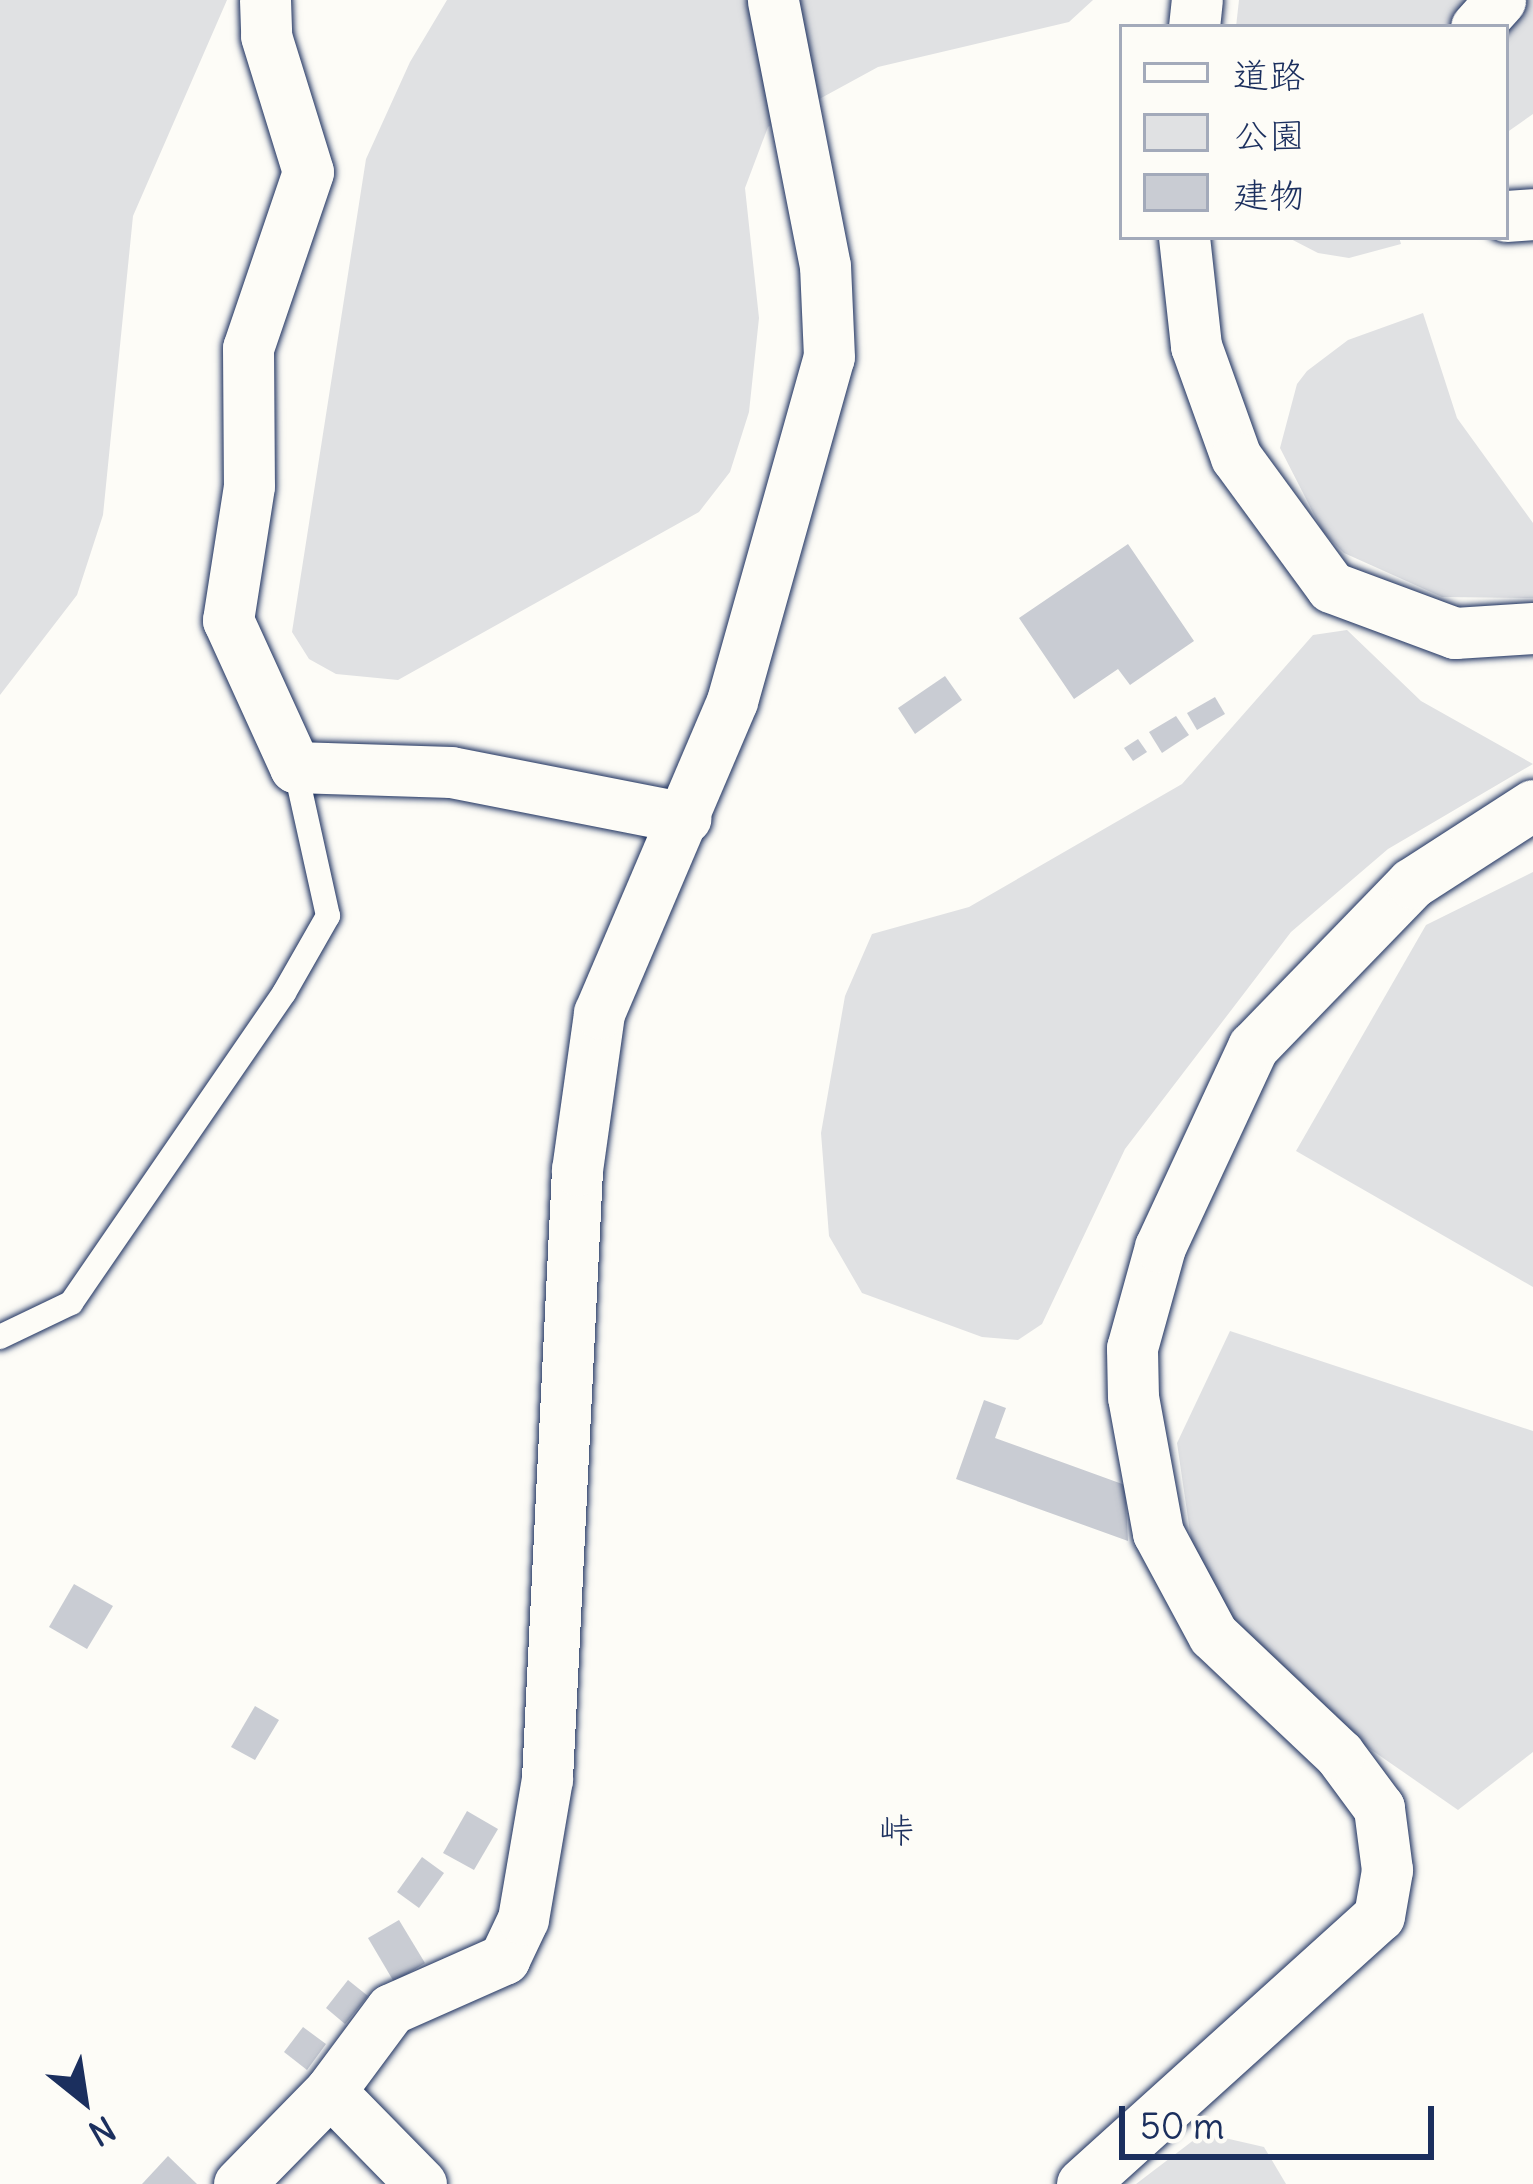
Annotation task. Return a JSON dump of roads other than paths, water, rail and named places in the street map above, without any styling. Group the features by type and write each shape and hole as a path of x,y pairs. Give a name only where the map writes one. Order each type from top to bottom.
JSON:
{"street":[{"path":"265,0 266,36 308,172 248,348 249,486 228,620 295,767 451,772 686,818"},
{"path":"239,2184 330,2091 391,2009 504,1959 524,1918 547,1779 577,1170 599,1012 622,950 686,818 732,700 829,357 825,266 773,0"},
{"path":"1479,24 1500,0"},
{"path":"1184,240 1196,346 1237,458 1330,587 1455,633 1533,628"},
{"path":"1082,2184 1378,1916 1387,1870 1379,1808 1340,1754 1213,1635 1158,1533 1133,1397 1132,1348 1160,1246 1253,1047 1412,883 1533,806"},
{"path":"330,2091 421,2184"}],"lane":[{"path":"0,1337 70,1303 249,1046 328,916 295,767"}],"district":[{"name":"峠","path":"896,1831"}]}
